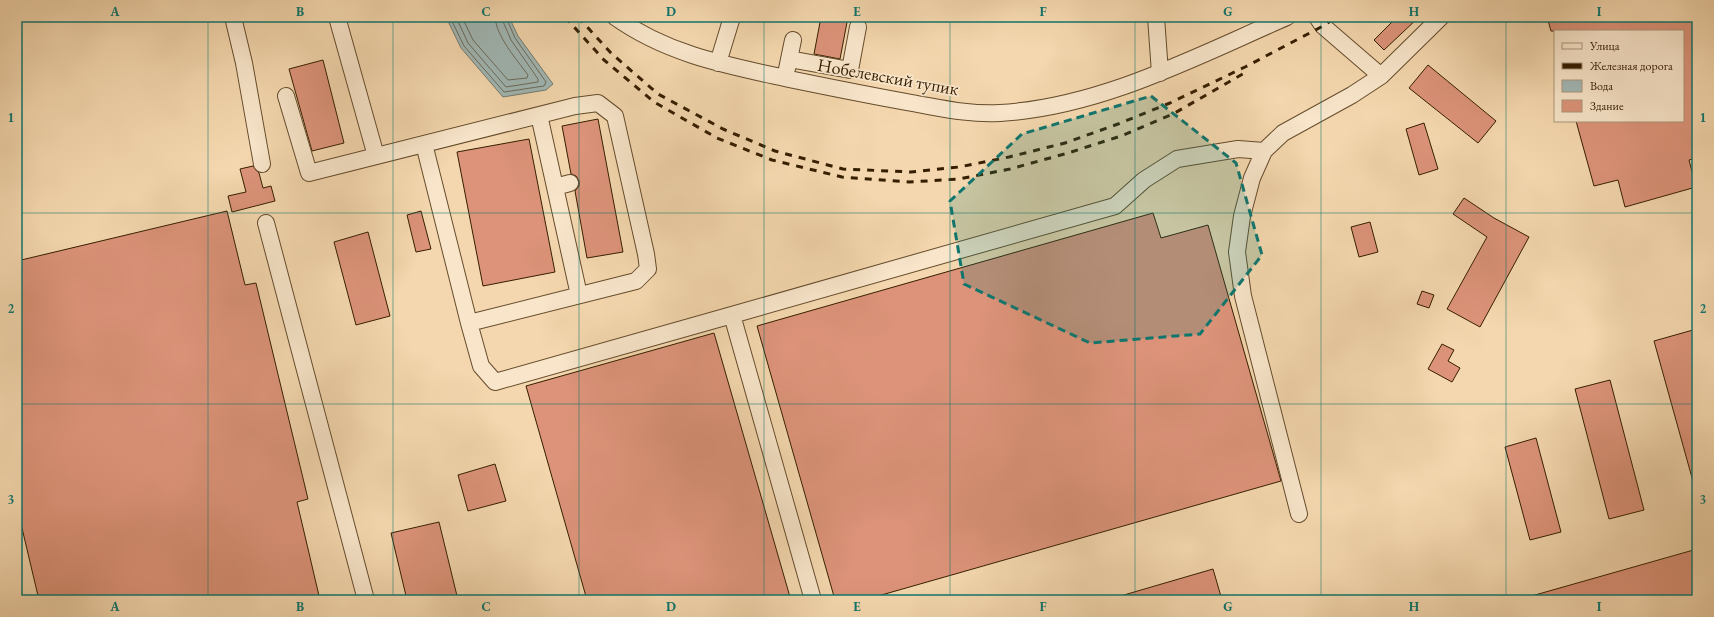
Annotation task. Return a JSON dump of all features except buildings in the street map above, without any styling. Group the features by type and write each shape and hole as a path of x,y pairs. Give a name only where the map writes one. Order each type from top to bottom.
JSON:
{"street":[{"path":"233,17 244,63 262,164"},
{"path":"337,17 376,156"},
{"name":"Нобелевский тупик","path":"615,17 661,43 705,60 844,91 957,111 999,113 1066,103 1160,73 1287,17"},
{"path":"718,63 732,17"},
{"path":"1156,17 1160,73"},
{"path":"1317,17 1323,26 1381,76"},
{"path":"1298,514 1243,296 1237,252 1246,201 1252,178 1264,152 1283,133 1352,95 1381,76 1441,17"},
{"path":"789,59 850,70 858,27"},
{"path":"786,78 793,40"},
{"path":"286,96 309,173 576,106 598,103 615,116 646,254 648,269 636,281 469,323"},
{"path":"539,115 562,185 579,295"},
{"path":"424,144 481,366 494,382 1115,206 1144,180 1177,159 1238,149 1264,152"},
{"path":"266,223 366,600"},
{"path":"732,315 813,600"}],"highlighted area":[{"path":"1151,96 1236,163 1262,255 1200,334 1090,343 964,284 950,201 1022,134"}],"water":[{"path":"446,17 509,17 518,36 553,84 546,90 503,97 461,48"}],"railway":[{"path":"565,17 604,60 654,102 717,138 772,160 842,177 909,182 959,179 1010,169 1121,136 1173,114 1248,71"},
{"path":"578,17 611,53 658,94 723,129 775,151 843,169 911,172 959,167 1009,157 1065,143 1118,124 1170,103 1245,67 1323,26 1336,17"}]}
